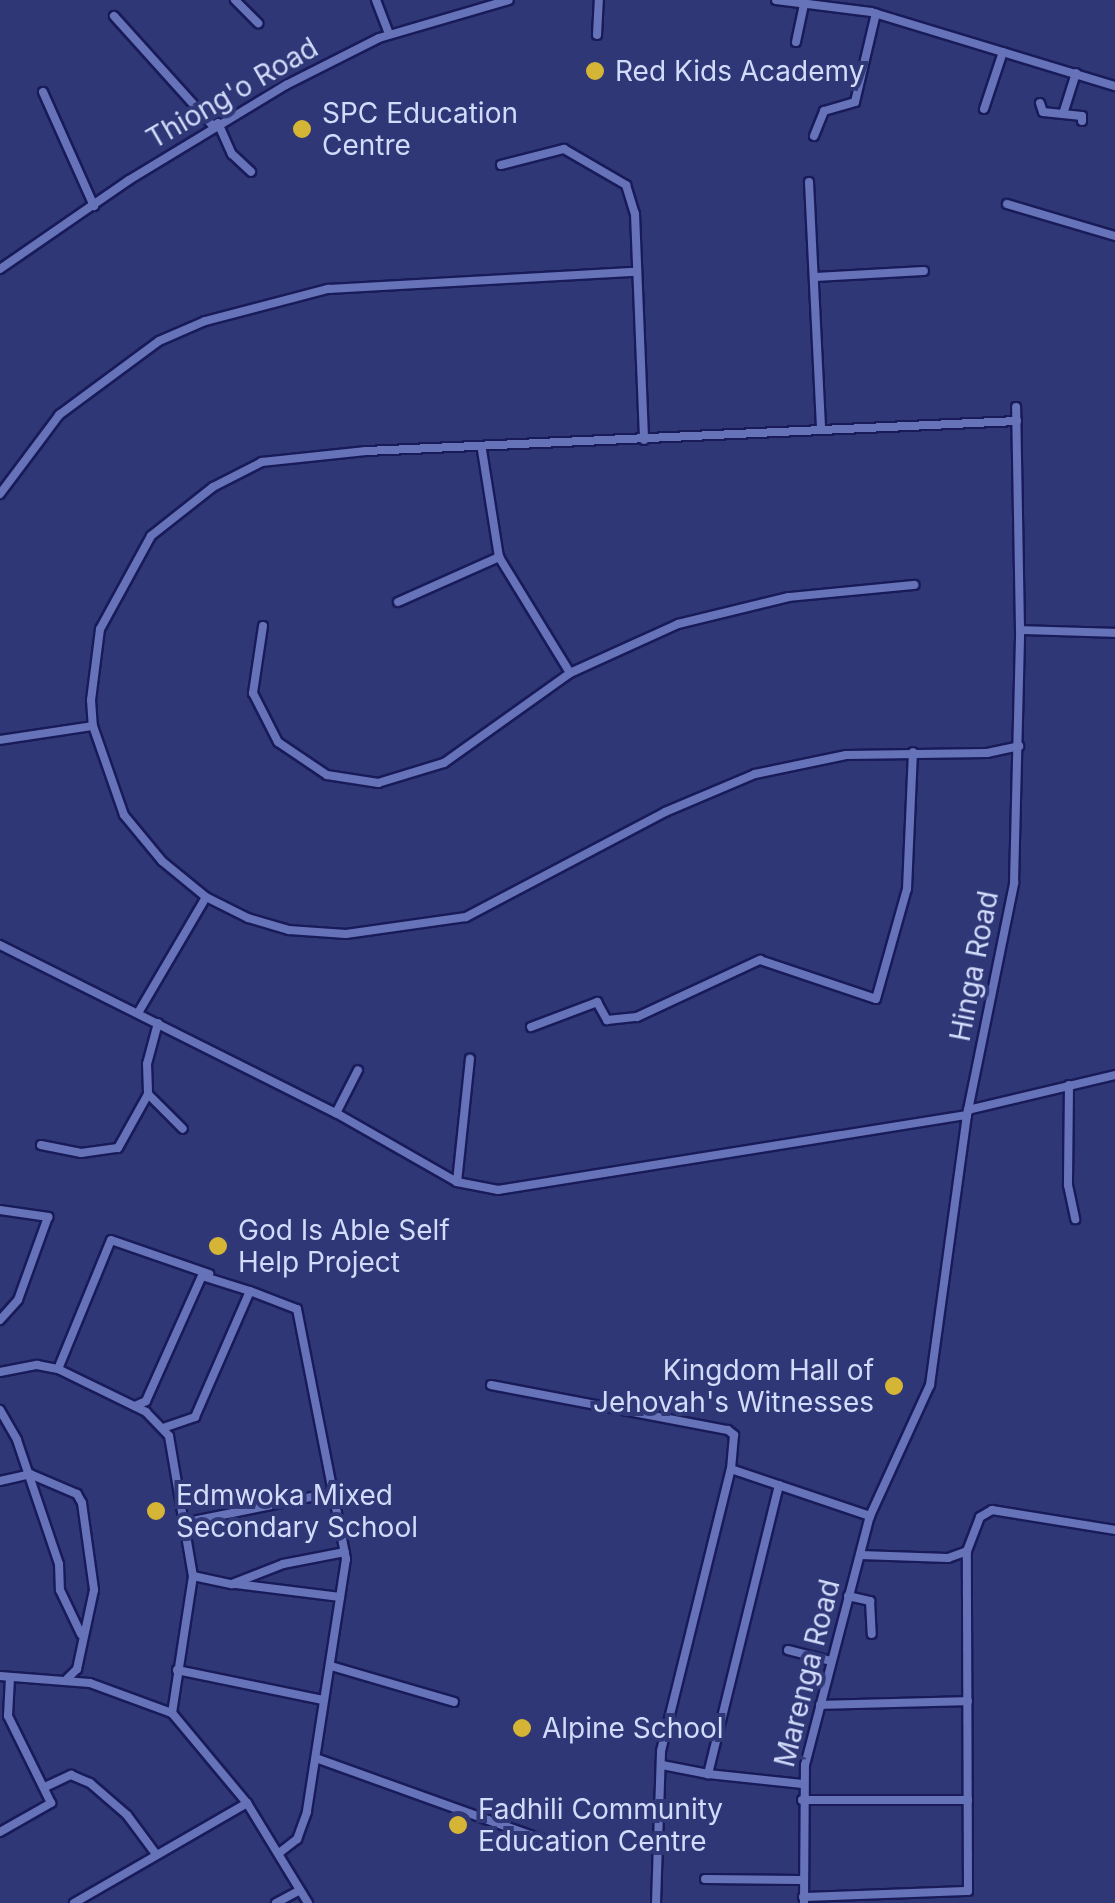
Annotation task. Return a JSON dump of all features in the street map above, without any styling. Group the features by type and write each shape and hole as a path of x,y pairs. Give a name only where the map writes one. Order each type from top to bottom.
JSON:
{"street":[{"path":"235,0 258,24"},
{"path":"376,0 389,34"},
{"path":"466,0 473,8"},
{"name":"Thiong'o Road","path":"0,270 216,125 389,34 509,0"},
{"path":"596,36 599,0"},
{"path":"776,0 873,13 1115,86"},
{"path":"814,136 824,112 855,102 874,0"},
{"path":"796,42 804,3"},
{"path":"114,16 216,125 232,154 251,172"},
{"path":"984,108 1003,52"},
{"path":"1064,114 1076,73"},
{"path":"42,92 94,206"},
{"path":"1040,103 1043,112 1082,116 1082,121"},
{"path":"500,165 564,149 615,175 632,199 644,440"},
{"path":"808,182 821,427"},
{"path":"1006,204 1115,236"},
{"path":"816,278 924,271"},
{"path":"0,494 59,415 159,342 216,317 328,289 636,272"},
{"name":"Hinga Road","path":"870,1516 930,1385 968,1113 1014,883 1020,630 1016,407"},
{"path":"1017,422 821,427 482,450 288,457 262,462 213,488 151,536 118,588 97,646 93,726 124,816 162,861 206,897 289,930 346,934 426,927 506,901 725,785 846,754 1019,746"},
{"path":"482,450 499,558 570,672"},
{"path":"398,602 499,558"},
{"path":"263,626 253,668 261,715 304,765 348,781 398,780 444,763 570,672 728,608 914,585"},
{"path":"1020,630 1115,634"},
{"path":"0,740 93,726"},
{"path":"531,1027 597,1002 607,1020 637,1016 760,960 876,998 907,890 913,752"},
{"path":"138,1013 206,897"},
{"path":"0,945 336,1112 457,1182 518,1191 968,1113 1115,1076"},
{"path":"42,1145 81,1152 118,1148 148,1094 147,1064 158,1023"},
{"path":"457,1182 470,1059"},
{"path":"336,1112 358,1070"},
{"path":"1070,1086 1068,1185 1074,1218"},
{"path":"148,1094 182,1129"},
{"path":"0,1210 48,1217 18,1300 0,1320"},
{"path":"58,1370 111,1240 277,1298 303,1320 301,1340 336,1492 345,1552 308,1812 297,1839 279,1853"},
{"path":"135,1406 146,1401 198,1282 209,1274"},
{"path":"164,1428 194,1417 250,1291"},
{"path":"0,1372 38,1365 58,1370 135,1406 164,1428 188,1522 193,1576 172,1714"},
{"path":"491,1385 728,1430 734,1436 731,1469 662,1765 656,1903"},
{"path":"0,1410 30,1474 59,1564 60,1590 81,1634"},
{"path":"731,1469 870,1516"},
{"path":"0,1481 30,1474 77,1494 82,1502 94,1590 81,1634 77,1669 68,1679"},
{"path":"708,1774 779,1485"},
{"path":"188,1522 336,1492"},
{"path":"968,1903 967,1552 980,1517 992,1510 1115,1530"},
{"name":"Marenga Road","path":"803,1900 802,1784 870,1516"},
{"path":"232,1584 283,1564 345,1552"},
{"path":"860,1555 948,1558 967,1552"},
{"path":"193,1576 340,1597"},
{"path":"848,1596 870,1601 872,1634"},
{"path":"788,1650 831,1661"},
{"path":"331,1666 454,1702"},
{"path":"177,1670 323,1700"},
{"path":"0,1832 51,1802 4,1717 5,1677 68,1679 172,1714 247,1803 308,1903"},
{"path":"820,1705 968,1701"},
{"path":"316,1758 552,1842"},
{"path":"662,1765 802,1784"},
{"path":"45,1787 71,1775 90,1782 127,1815 156,1854"},
{"path":"802,1800 968,1800"},
{"path":"74,1903 247,1803"},
{"path":"705,1880 800,1880"},
{"path":"276,1903 300,1890"},
{"path":"803,1900 968,1891"}],"place":[{"name":"Red Kids Academy","path":"595,71"},
{"name":"SPC Education Centre","path":"302,129"},
{"name":"God Is Able Self Help Project","path":"218,1246"},
{"name":"Kingdom Hall of Jehovah's Witnesses","path":"894,1386"},
{"name":"Edmwoka Mixed Secondary School","path":"156,1511"},
{"name":"Alpine School","path":"522,1728"},
{"name":"Fadhili Community Education Centre","path":"458,1825"}]}
